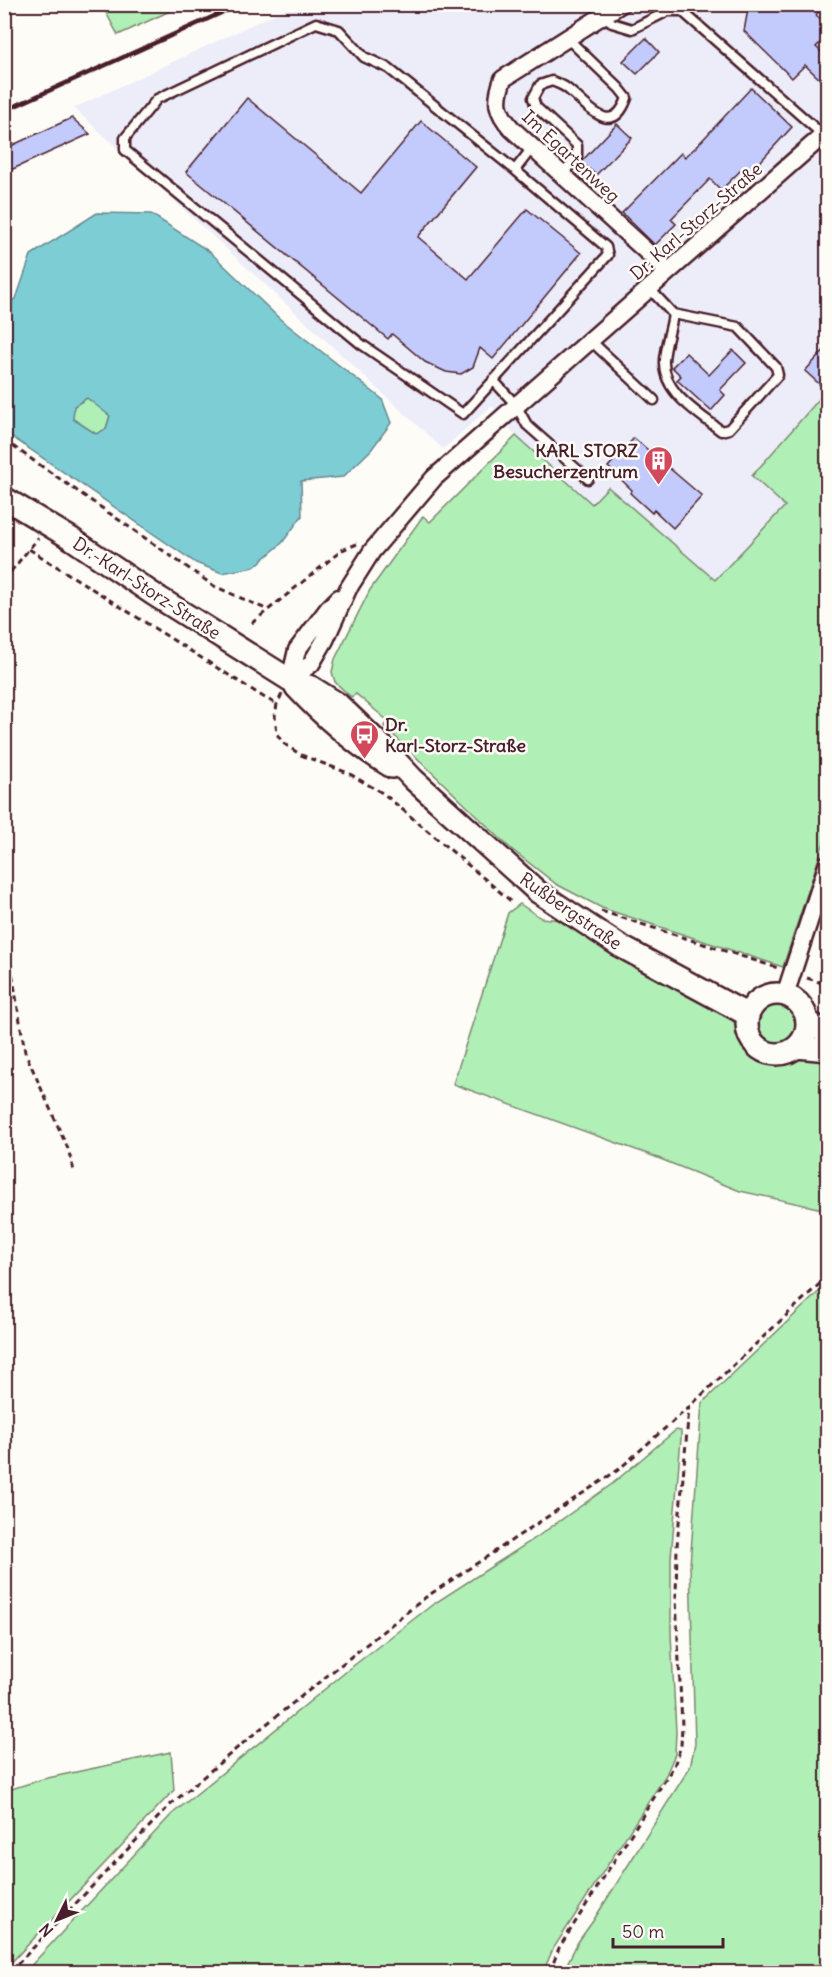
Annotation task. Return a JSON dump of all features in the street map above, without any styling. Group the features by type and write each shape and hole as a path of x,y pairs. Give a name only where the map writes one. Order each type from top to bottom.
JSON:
{"street":[{"name":"Im Egartenweg","path":"621,4 503,79 497,96 501,117 668,271"},
{"name":"Dr. Karl-Storz-Straße","path":"286,688 310,664 326,640 348,589 372,551 434,478 825,133"},
{"name":"Dr.-Karl-Storz-Straße","path":"4,498 72,539 286,688"},
{"name":"Rußbergstraße","path":"286,688 311,687 338,704 386,748 413,779 538,892 620,946 748,1015"},
{"path":"784,995 828,862"},
{"path":"798,1047 803,1039 807,1021 800,1004 784,995 770,995 756,1002 748,1015 748,1032 752,1040 765,1052 782,1054 798,1047 828,1050"},
{"path":"807,1021 828,1033"}],"lane":[{"path":"605,15 612,23 632,29 668,11 682,11 825,133"},
{"path":"315,23 339,30 364,57 388,68 515,171 606,247 608,255 463,414 361,344 125,150 125,138 157,99 315,23"},
{"path":"562,175 577,157 577,145 536,106 532,98 540,84 552,81 564,87 594,113 605,118 614,117 623,109 627,98 567,38"},
{"path":"515,171 532,148"},
{"path":"649,288 673,314 738,327 776,367 778,375 729,429 721,431 676,394 666,378 664,361 673,314"},
{"path":"590,340 654,399"},
{"path":"493,380 516,405 527,426 588,479"}],"path":[{"path":"4,440 214,586 268,610"},
{"path":"4,580 46,523"},
{"path":"252,623 342,550 357,544 372,551"},
{"path":"29,549 277,704"},
{"path":"286,688 277,704 275,716 277,734 283,743 301,755 348,773 384,794 512,902"},
{"path":"591,908 828,985"},
{"path":"4,923 25,1052 68,1149 74,1170"},
{"path":"10,1972 169,1806 249,1738 426,1597 618,1470 689,1407 828,1276"},
{"path":"550,1972 559,1948 674,1766 681,1746 676,1598 677,1546 689,1407"}],"shaded area":[{"path":"294,5 827,5 827,390 785,505 715,581 609,487 592,504 516,436 492,406 443,449 74,108"}],"green space":[{"path":"102,5 183,5 118,35"},
{"path":"827,390 827,833 783,967 602,908 556,884 510,848 384,726 388,721 356,694 351,697 335,682 332,672 335,659 370,590 423,516 430,522 516,436 592,504 608,487 715,580 785,506 752,476"},
{"path":"87,398 110,415 106,429 96,434 73,419 74,406"},
{"path":"520,904 541,918 562,920 730,1017 736,1025 741,1044 751,1057 768,1063 782,1064 806,1054 827,1056 827,1210 740,1191 653,1156 453,1084 508,913"},
{"path":"777,1003 786,1004 793,1009 798,1016 798,1034 793,1041 786,1046 777,1047 768,1046 761,1041 756,1034 755,1025 756,1016 761,1009 768,1004"},
{"path":"827,1284 827,1972 563,1972 578,1942 690,1767 695,1744 690,1565 702,1403"},
{"path":"676,1430 681,1431 681,1438 671,1558 675,1754 666,1775 553,1949 543,1972 25,1972 172,1814 353,1666 432,1605 534,1539 612,1484"},
{"path":"171,1752 174,1790 5,1969 5,1791 43,1779"}],"water":[{"path":"97,213 151,214 210,252 280,319 382,399 391,423 371,450 343,477 301,481 302,516 282,543 254,567 222,573 196,563 5,432 5,303 16,299 31,255","holes":["87,398 110,416 106,429 96,434 73,419 74,406"]}],"building":[{"path":"752,4 825,4 816,15 828,26 828,35 816,47 828,58 828,87 805,65 792,78 744,31 748,9"},
{"path":"646,38 659,52 637,74 623,61"},
{"path":"751,88 792,127 749,174 743,168 721,190 710,179 671,219 676,224 655,245 622,213 681,153 685,157 695,148"},
{"path":"247,98 361,193 421,121 476,167 418,237 468,279 527,209 581,253 493,359 480,348 473,367 461,374 446,372 425,362 392,334 388,339 186,172"},
{"path":"72,118 90,134 4,173 4,149"},
{"path":"617,124 632,138 596,175 581,162"},
{"path":"828,346 828,392 805,371"},
{"path":"733,350 746,363 720,390 725,395 711,411 677,380 681,376 672,367 686,353 709,375"},
{"name":"KARL STORZ Besucherzentrum","path":"634,438 702,496 673,528 654,510 652,513 630,493 632,490 608,467"}],"railway":[{"path":"4,111 241,4"}],"place":[{"name":"KARL STORZ Besucherzentrum","path":"659,486"},
{"name":"Dr. Karl-Storz-Straße","path":"364,760"}]}
